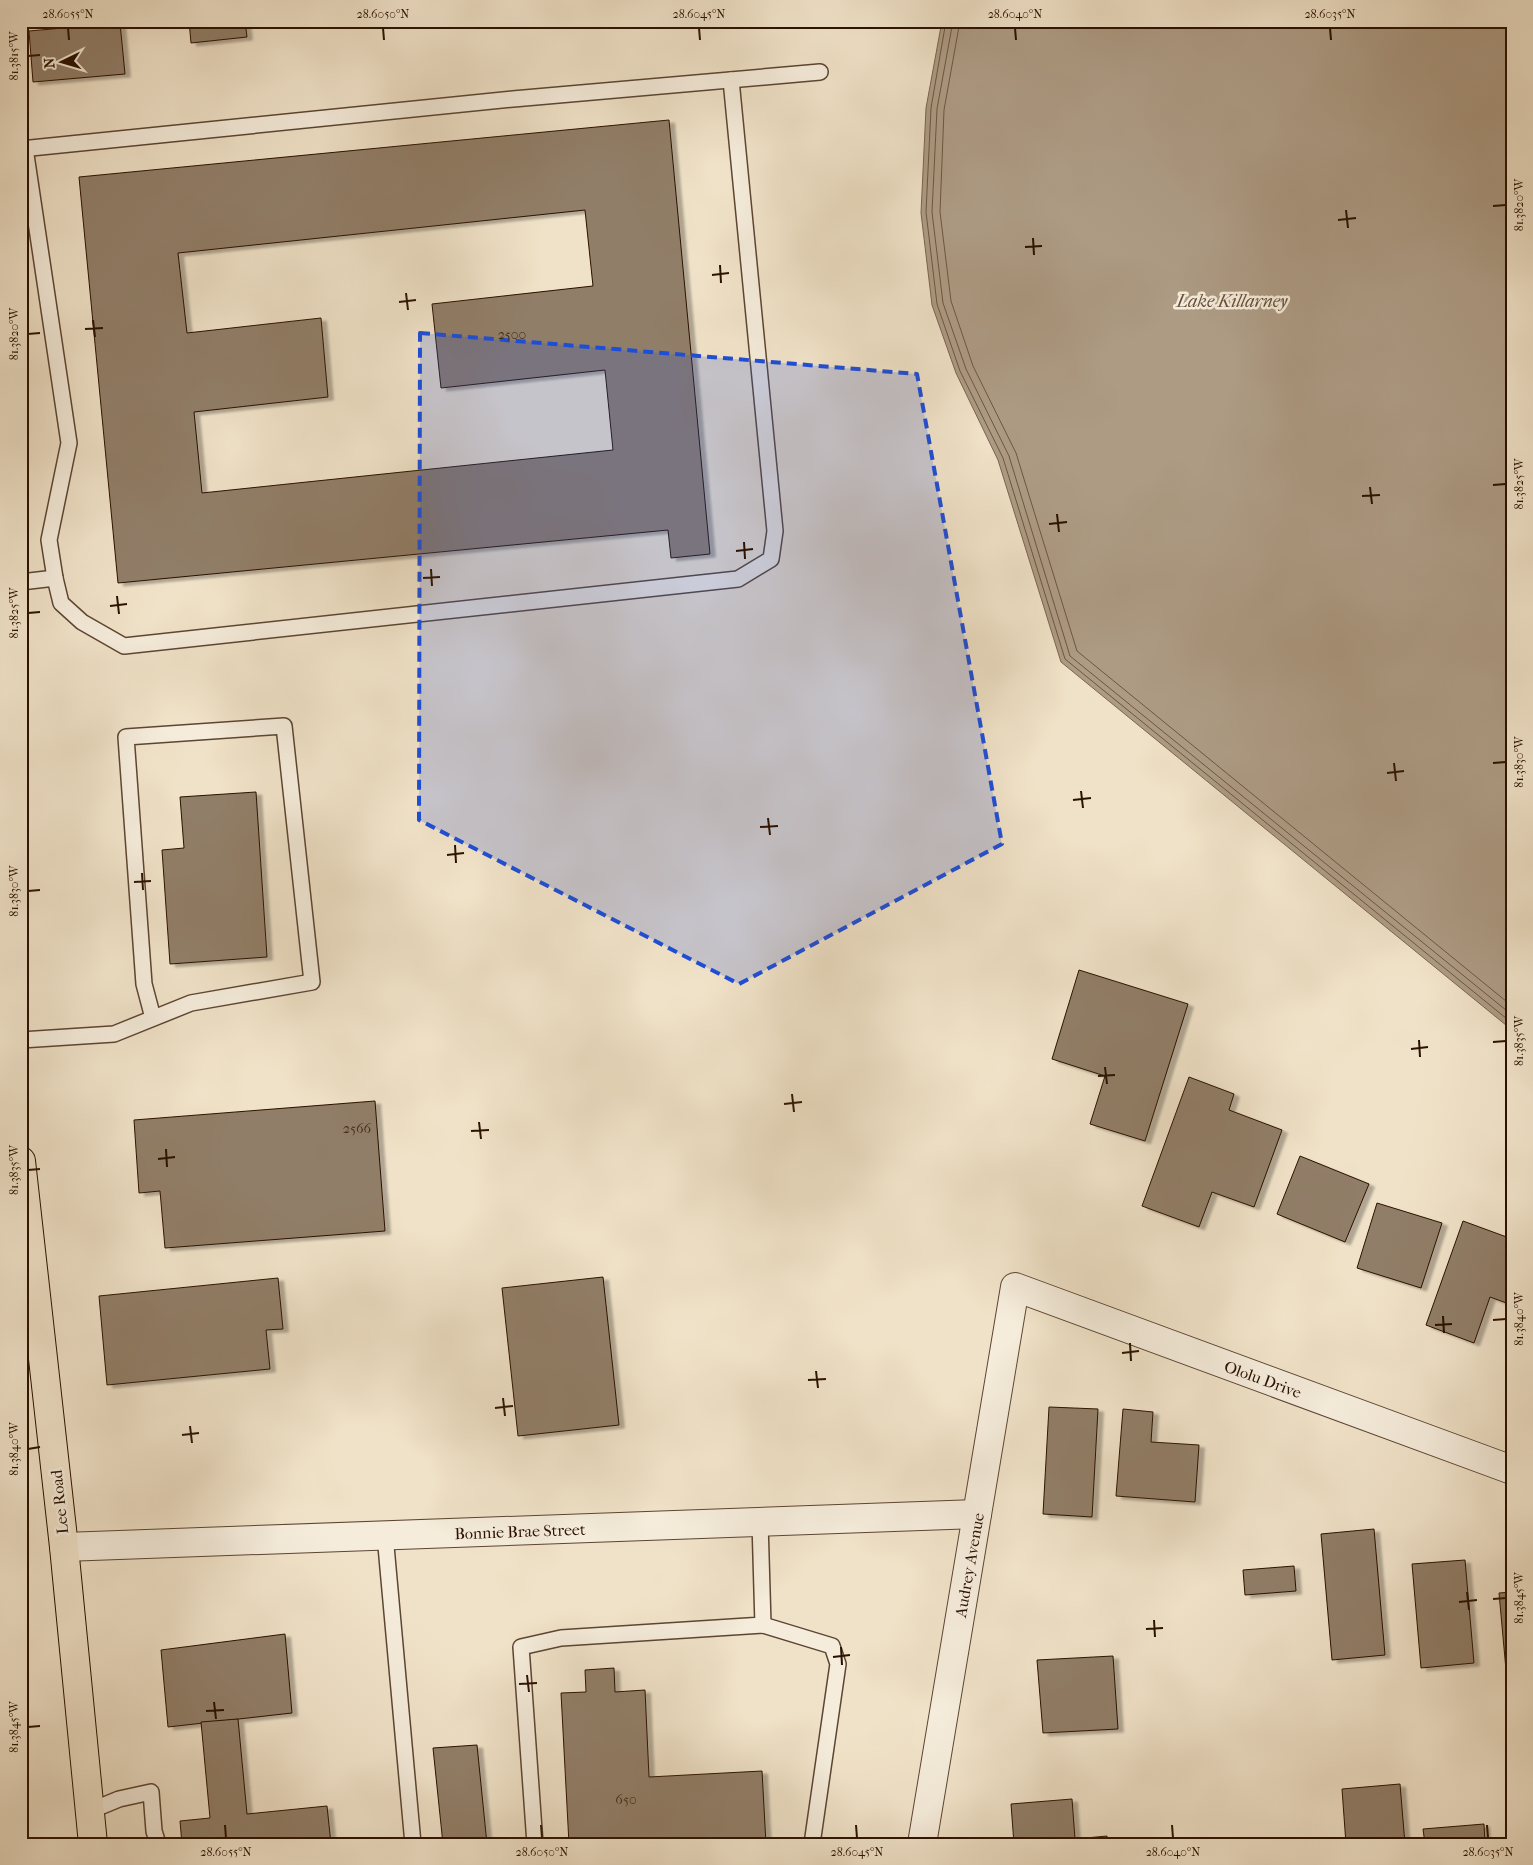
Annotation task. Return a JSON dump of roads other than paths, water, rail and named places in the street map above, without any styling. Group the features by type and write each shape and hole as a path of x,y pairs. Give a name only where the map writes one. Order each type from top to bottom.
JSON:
{"main road":[{"name":"Lee Road","path":"21,1161 64,1547 93,1844"}],"street":[{"name":"Ololu Drive","path":"1015,1287 1512,1470"},
{"name":"Audrey Avenue","path":"922,1844 1015,1287"},
{"name":"Bonnie Brae Street","path":"64,1547 977,1514"}],"lane":[{"path":"731,80 774,531 771,558 738,579 124,646 82,622 61,603 55,578 50,540 69,443 23,148 504,100 820,72"},
{"path":"21,582 55,578"},
{"path":"21,1040 114,1034 191,1003 312,982 284,726 126,737 144,984 153,1018"},
{"path":"760,1522 763,1625"},
{"path":"385,1535 413,1844"},
{"path":"535,1844 520,1647 561,1638 763,1625 832,1646 838,1664 812,1844"},
{"path":"90,1811 118,1799 151,1792 154,1831 158,1844"}],"water":[{"name":"Lake Killarney","path":"942,21 1512,21 1512,1030 1061,662 998,460 956,373 932,305 921,213 926,108"}]}
